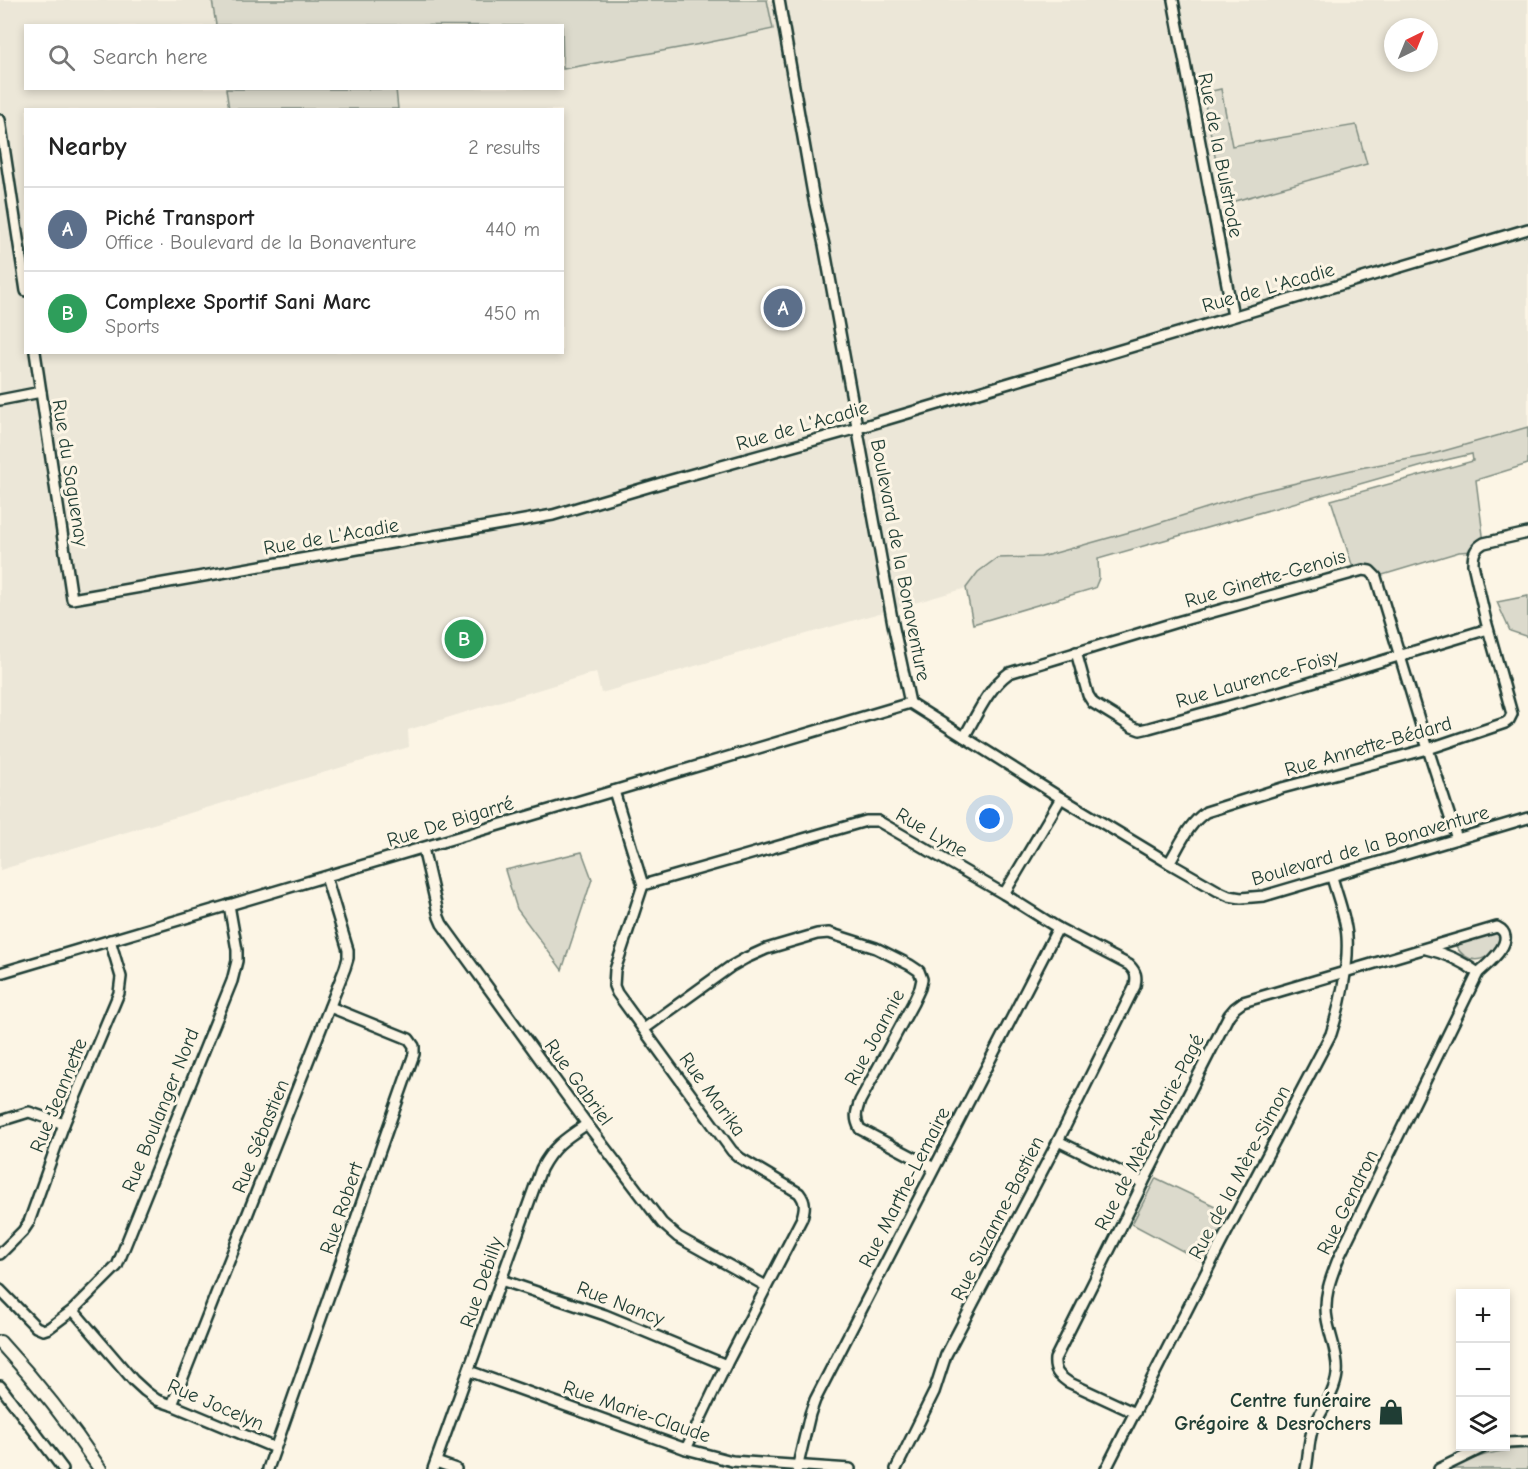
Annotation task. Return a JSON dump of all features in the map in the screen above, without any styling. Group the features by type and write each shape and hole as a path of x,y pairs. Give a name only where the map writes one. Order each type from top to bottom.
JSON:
{"main road":[{"path":"0,1342 63,1416 100,1469"}],"street":[{"name":"Boulevard de la Bonaventure","path":"779,0 814,200 910,704 1169,864 1229,896 1241,898 1264,896 1528,818"},
{"name":"Rue de la Bulstrode","path":"1173,0 1233,316"},
{"path":"0,120 24,278"},
{"name":"Rue de L'Acadie","path":"72,599 553,515 858,428 1528,229"},
{"name":"Rue du Saguenay","path":"34,354 72,599"},
{"path":"0,400 40,392"},
{"path":"1488,629 1473,564 1475,551 1484,543 1528,533"},
{"name":"Rue Ginette-Genois","path":"964,737 986,699 1001,679 1009,673 1188,618 1363,570 1370,571 1376,577 1457,839"},
{"name":"Rue Laurence-Foisy","path":"1076,652 1088,694 1093,703 1131,727 1140,730 1279,692 1488,629"},
{"name":"Rue Annette-Bédard","path":"1169,864 1189,829 1206,812 1282,788 1428,749 1505,723 1512,714 1488,629"},
{"name":"Rue De Bigarré","path":"0,973 910,704"},
{"path":"614,791 643,885"},
{"path":"1004,894 1062,798"},
{"name":"Rue Lyne","path":"643,885 866,821 878,821 1058,928 1129,965 1135,972 1135,986"},
{"name":"Rue Gabriel","path":"423,848 442,924 587,1124 668,1230 766,1286"},
{"name":"Rue Sébastien","path":"172,1405 348,958 348,950 326,877"},
{"name":"Rue de la Mère-Simon","path":"1106,1469 1331,1034 1341,1003 1347,937 1332,877"},
{"name":"Rue Marika","path":"643,885 615,970 614,986 617,993 732,1151 799,1193 804,1200 805,1209 686,1449"},
{"name":"Rue Boulanger Nord","path":"0,1290 36,1327 43,1330 73,1310 117,1266 232,981 237,950 229,905"},
{"name":"Rue de Mère-Marie-Pagé","path":"1135,1413 1059,1376 1054,1369 1055,1359 1229,1015 1243,1002 1497,927 1502,929 1506,940 1497,954 1478,973"},
{"name":"Rue Marthe-Lemaire","path":"797,1467 815,1400 1058,928"},
{"name":"Rue Joannie","path":"644,1029 730,967 766,949 817,934 829,933 876,948 910,965 919,972 922,979 913,1003 860,1101 855,1116 856,1122 860,1129 934,1168"},
{"name":"Rue Jeannette","path":"0,1254 23,1231 28,1221 64,1124 118,993 121,977 110,940"},
{"path":"1423,949 1451,957 1478,973"},
{"name":"Rue Gendron","path":"1314,1469 1307,1464 1310,1440 1337,1375 1326,1310 1326,1296 1330,1280 1339,1257 1478,973"},
{"name":"Rue Suzanne-Bastien","path":"896,1469 934,1392 946,1355 1058,1141 1135,986"},
{"name":"Rue Robert","path":"268,1469 414,1054 414,1046 409,1039 330,1007"},
{"path":"0,1121 29,1112 64,1124"},
{"name":"Rue Debilly","path":"434,1465 536,1180 546,1160 559,1143 587,1124"},
{"path":"1058,1141 1143,1183"},
{"name":"Rue Nancy","path":"501,1280 605,1315 726,1365"},
{"name":"Rue Jocelyn","path":"73,1310 133,1380 157,1400 275,1448"},
{"name":"Rue Marie-Claude","path":"469,1371 686,1449 732,1461 797,1467"},
{"path":"0,1386 63,1469"},
{"path":"1510,1443 1528,1442"},
{"path":"1439,1469 1476,1451"},
{"path":"434,1465 456,1469"},
{"path":"797,1467 850,1469"}],"shaded area":[{"path":"0,0 1528,0 1528,427 601,693 596,672 408,730 409,747 0,870"},
{"path":"212,0 767,0 773,29 564,69 564,24 216,24"},
{"path":"1221,89 1232,146 1356,125 1367,164 1224,204 1203,93"},
{"path":"226,90 396,90 398,108 229,108"},
{"path":"1528,427 1528,464 1476,480 1484,543 1475,551 1459,552 1376,577 1354,571 1331,500 1473,461 1472,454 1433,463 1098,559 1099,578 1095,588 973,624 966,588 978,572 997,558 1041,557 1254,493 1360,468 1426,456"},
{"path":"1528,596 1528,637 1510,631 1497,602"},
{"path":"582,852 592,879 562,970 517,909 505,870"},
{"path":"1498,930 1502,938 1498,945 1488,956 1481,959 1468,958 1456,946 1457,943"},
{"path":"1156,1178 1230,1213 1205,1263 1132,1224"},
{"path":"1528,1448 1528,1469 1451,1469 1469,1460 1510,1450"}],"place":[{"name":"Piché Transport","path":"783,308"},
{"name":"Complexe Sportif Sani Marc","path":"464,639"},
{"name":"Centre funéraire Grégoire & Desrochers","path":"1391,1412"}]}
